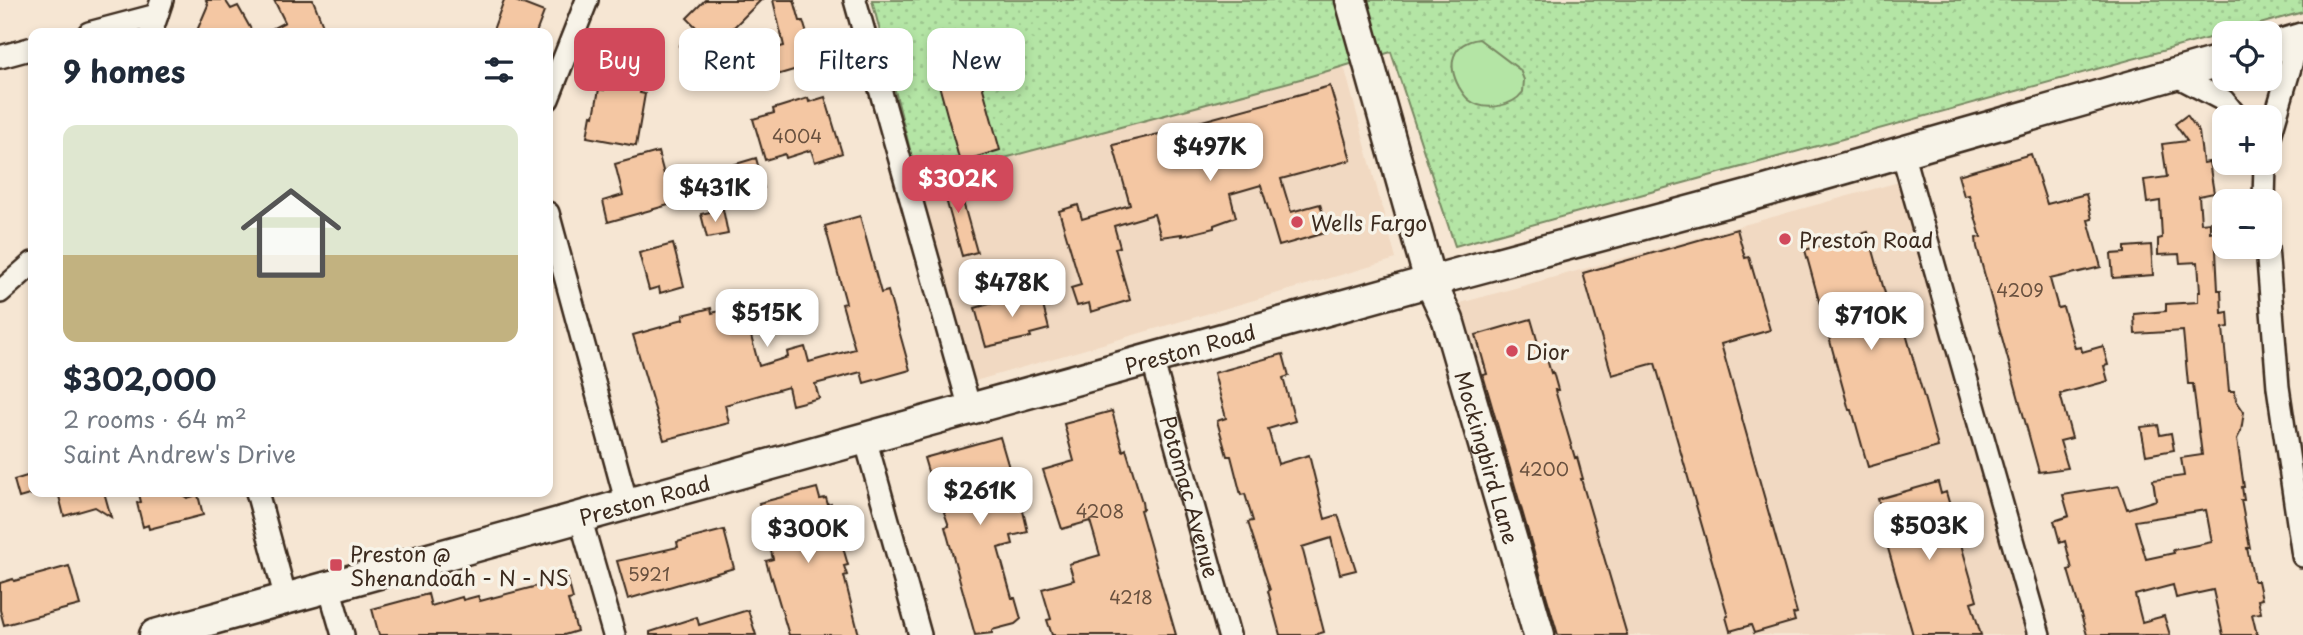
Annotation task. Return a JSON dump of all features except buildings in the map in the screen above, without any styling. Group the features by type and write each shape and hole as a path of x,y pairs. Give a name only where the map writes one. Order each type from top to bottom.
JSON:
{"main road":[{"name":"Mockingbird Lane","path":"1351,0 1430,281 1433,325 1501,530 1528,627"},
{"path":"2282,45 2301,39"},
{"name":"Preston Road","path":"155,635 1430,281 1755,194 2212,64"}],"street":[{"path":"553,86 587,0"},
{"path":"855,0 970,409"},
{"path":"109,28 157,16"},
{"path":"2280,105 2301,39"},
{"path":"0,57 28,49"},
{"path":"2173,75 2223,100 2227,105"},
{"path":"1902,152 2039,635"},
{"path":"553,232 627,504"},
{"path":"2268,259 2278,387 2303,556"},
{"path":"0,292 28,268"},
{"name":"Potomac Avenue","path":"1152,359 1229,635"},
{"path":"865,438 920,635"},
{"path":"258,497 286,599"},
{"path":"580,517 614,635"},
{"path":"329,587 343,635"}],"shaded area":[{"path":"1344,66 1396,259 975,381 918,181"},
{"path":"1899,182 2025,635 1549,635 1457,304"}],"green space":[{"path":"872,0 2303,0 2303,12 2270,21 2212,21 2212,37 1455,246 1391,52 1304,78 918,181 895,91 913,91 913,28 879,28"},
{"path":"1479,39 1520,70 1524,80 1523,92 1512,101 1498,106 1482,106 1469,100 1459,87 1453,71 1454,56 1462,45"}],"place":[{"name":"Wells Fargo","path":"1297,222"},
{"name":"Preston Road","path":"1785,239"},
{"name":"Dior","path":"1512,351"},
{"name":"Preston @ Shenandoah - N - NS","path":"336,565"}]}
